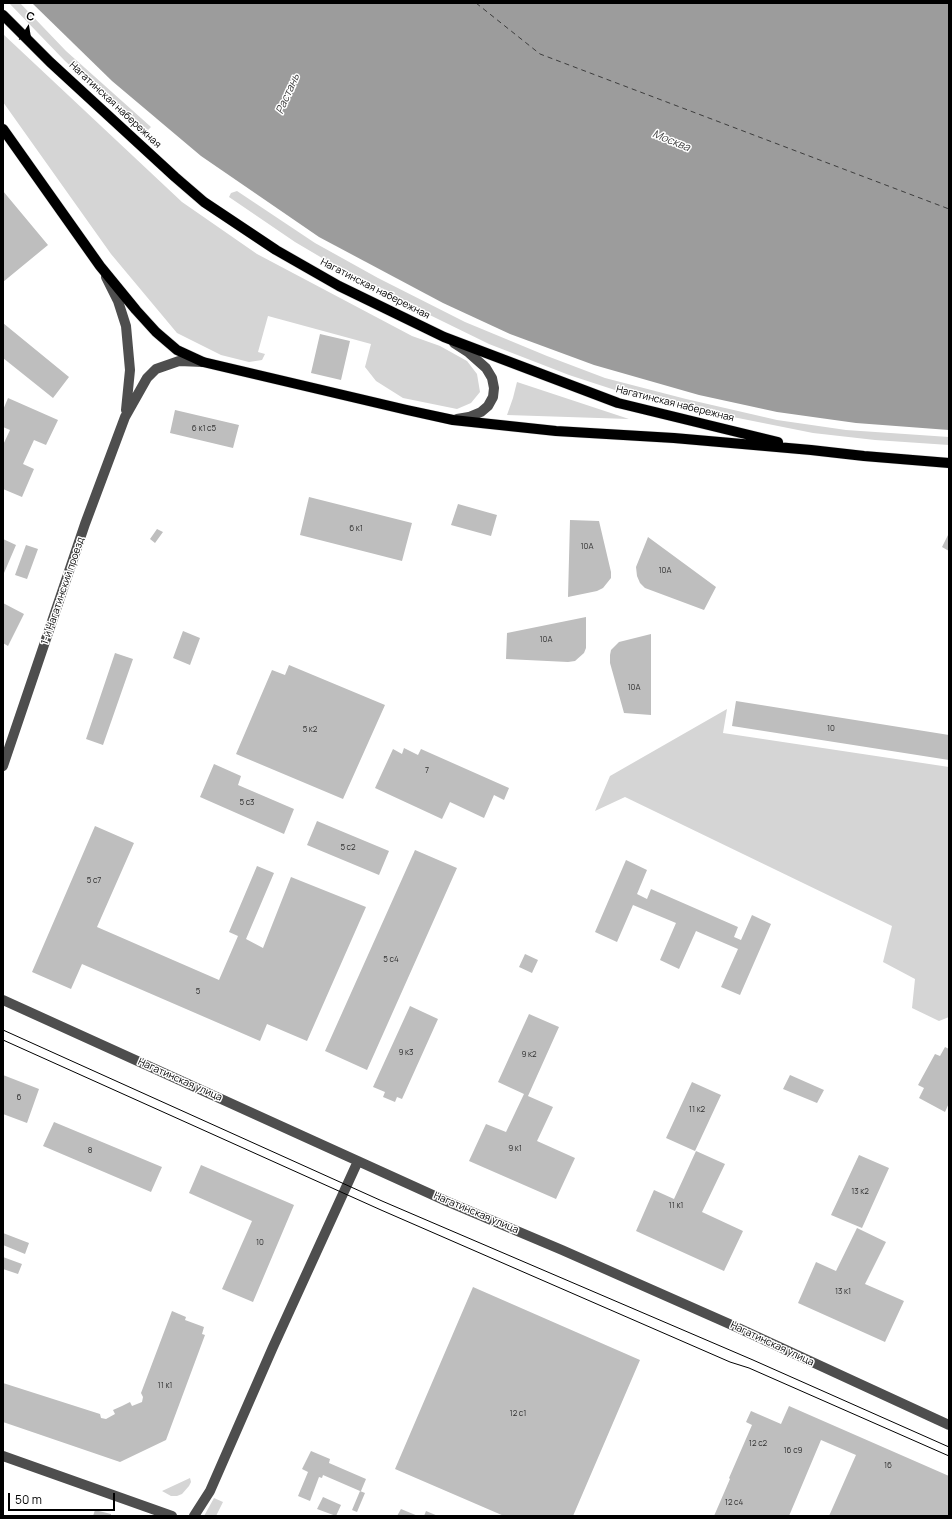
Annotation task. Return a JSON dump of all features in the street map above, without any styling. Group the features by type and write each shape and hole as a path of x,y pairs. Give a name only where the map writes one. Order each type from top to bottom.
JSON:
{"main road":[{"name":"Нагатинская набережная","path":"3,15 56,68 204,202 276,250 339,286 444,337 618,403 811,450"},
{"name":"Нагатинская набережная","path":"3,129 100,266 156,332 177,350 203,362 453,420 556,431 674,438 949,463"}],"street":[{"path":"100,266 118,301 126,326 130,370 125,417"},
{"path":"444,337 468,352 486,368 492,378 494,388 493,398 488,406 481,412 469,417 453,420"},
{"path":"125,417 147,378 156,369 179,361 203,362"},
{"name":"1-й Нагатинский проезд","path":"3,766 86,524 125,417"},
{"name":"Нагатинская улица","path":"3,1000 446,1201 562,1250 949,1425"},
{"path":"194,1516 210,1491 273,1347 358,1161"},
{"path":"3,1456 172,1516"}],"shaded area":[{"path":"9,3 20,3 66,51 151,127 148,130 139,128 65,61"},
{"path":"3,34 182,202 257,254 412,336 440,346 467,361 477,374 480,392 471,403 457,409 403,398 376,381 365,367 371,344 268,316 258,352 265,354 262,360 249,362 221,355 177,333 111,254 3,102"},
{"path":"237,191 315,243 378,278 465,322 605,378 777,420 846,430 949,437 949,445 875,440 813,433 678,406 618,391 569,375 489,344 395,298 339,268 295,242 229,197 231,193"},
{"path":"517,382 629,419 507,415"},
{"path":"727,709 723,733 949,767 949,1017 939,1021 912,1008 915,979 883,962 892,926 625,797 595,811 610,776"},
{"path":"190,1478 191,1482 189,1486 182,1494 171,1496 162,1491"},
{"path":"214,1498 223,1502 216,1516 204,1516"}],"water":[{"path":"32,3 949,3 949,430 856,423 777,412 699,395 594,365 510,334 443,303 319,237 201,156 112,81"}],"building":[{"path":"3,191 48,245 3,282"},
{"path":"3,323 69,377 53,398 3,358"},
{"path":"320,334 350,341 341,380 311,373"},
{"path":"8,398 58,420 46,445 34,440 23,464 34,469 22,497 3,489 3,445 10,430 3,427 3,410"},
{"path":"175,410 239,425 233,448 170,433"},
{"path":"309,497 412,523 402,561 300,535"},
{"path":"458,504 497,515 491,536 451,525"},
{"path":"570,520 599,521 611,572 611,578 603,588 597,591 568,597"},
{"path":"157,529 163,532 155,543 150,539"},
{"path":"949,533 949,551 942,547"},
{"path":"648,537 716,587 704,610 645,588 640,583 637,576 636,567"},
{"path":"3,539 16,545 4,573 3,572"},
{"path":"26,545 38,549 27,579 15,575"},
{"path":"3,603 24,614 8,646 3,643"},
{"path":"586,617 586,648 584,653 575,661 568,662 506,659 507,633"},
{"path":"183,631 200,638 190,665 173,658"},
{"path":"651,634 651,715 624,713 610,663 611,650 619,642"},
{"path":"115,653 133,659 103,745 86,739"},
{"path":"289,665 385,705 343,799 236,754 272,670 285,675"},
{"path":"736,701 949,735 949,760 732,726"},
{"path":"404,748 418,755 421,749 509,788 504,800 494,795 484,818 450,802 442,819 375,788 393,749 402,754"},
{"path":"214,764 241,776 238,785 294,809 284,834 200,797"},
{"path":"317,821 389,851 379,875 307,845"},
{"path":"95,826 134,843 97,927 219,980 238,936 229,932 257,866 274,873 246,939 263,948 291,877 366,907 307,1041 267,1024 260,1041 82,964 71,989 32,972"},
{"path":"415,850 457,868 367,1070 325,1051"},
{"path":"626,860 647,870 637,894 647,899 651,889 738,927 734,937 741,940 752,915 771,924 740,995 721,987 738,949 696,931 679,969 660,960 676,923 633,905 617,942 595,932"},
{"path":"525,954 538,960 532,973 519,967"},
{"path":"410,1006 438,1019 402,1099 397,1097 395,1102 383,1097 385,1092 373,1087"},
{"path":"529,1014 559,1027 528,1096 553,1107 537,1141 575,1158 556,1199 469,1161 486,1124 506,1132 524,1094 498,1082"},
{"path":"945,1047 949,1049 949,1103 945,1112 919,1098 924,1088 918,1085 935,1054 940,1056"},
{"path":"3,1075 39,1089 27,1123 3,1114"},
{"path":"790,1075 824,1090 817,1103 783,1089"},
{"path":"692,1082 721,1095 695,1151 666,1138"},
{"path":"54,1122 162,1167 151,1192 43,1146"},
{"path":"696,1151 725,1164 702,1212 743,1231 724,1271 636,1231 654,1190 674,1199"},
{"path":"859,1155 889,1168 862,1228 831,1215"},
{"path":"201,1165 294,1205 253,1302 222,1289 252,1221 189,1193"},
{"path":"857,1228 886,1242 865,1284 904,1301 885,1342 798,1303 816,1262 836,1271"},
{"path":"3,1233 29,1243 25,1254 3,1245"},
{"path":"3,1257 22,1264 18,1274 3,1269"},
{"path":"473,1287 640,1360 573,1516 504,1516 395,1469"},
{"path":"172,1311 186,1317 185,1320 204,1327 202,1334 205,1335 166,1440 120,1462 3,1422 3,1383 100,1414 101,1418 106,1419 115,1414 113,1410 130,1402 132,1406 142,1402 143,1397 141,1393"},
{"path":"789,1406 949,1476 949,1516 829,1516 856,1455 821,1440 789,1516 714,1516 752,1425 746,1422 751,1411 781,1424"},
{"path":"311,1451 330,1459 329,1463 366,1479 361,1491 323,1475 322,1478 319,1477 310,1501 298,1496 308,1472 302,1469"},
{"path":"360,1491 365,1493 357,1512 352,1510"},
{"path":"323,1497 341,1505 336,1516 317,1509"},
{"path":"401,1509 418,1516 397,1516"},
{"path":"95,1510 111,1514 111,1516 93,1516"},
{"path":"426,1511 438,1516 424,1516"}],"ferry route":[{"path":"476,3 540,54 949,209"}],"tram line":[{"path":"3,1030 382,1201 753,1360 949,1447"},
{"path":"3,1040 381,1210 730,1362 749,1368 949,1456"}],"water label":[{"name":"Растань","path":"288,94"},
{"name":"Москва","path":"671,141"}]}
